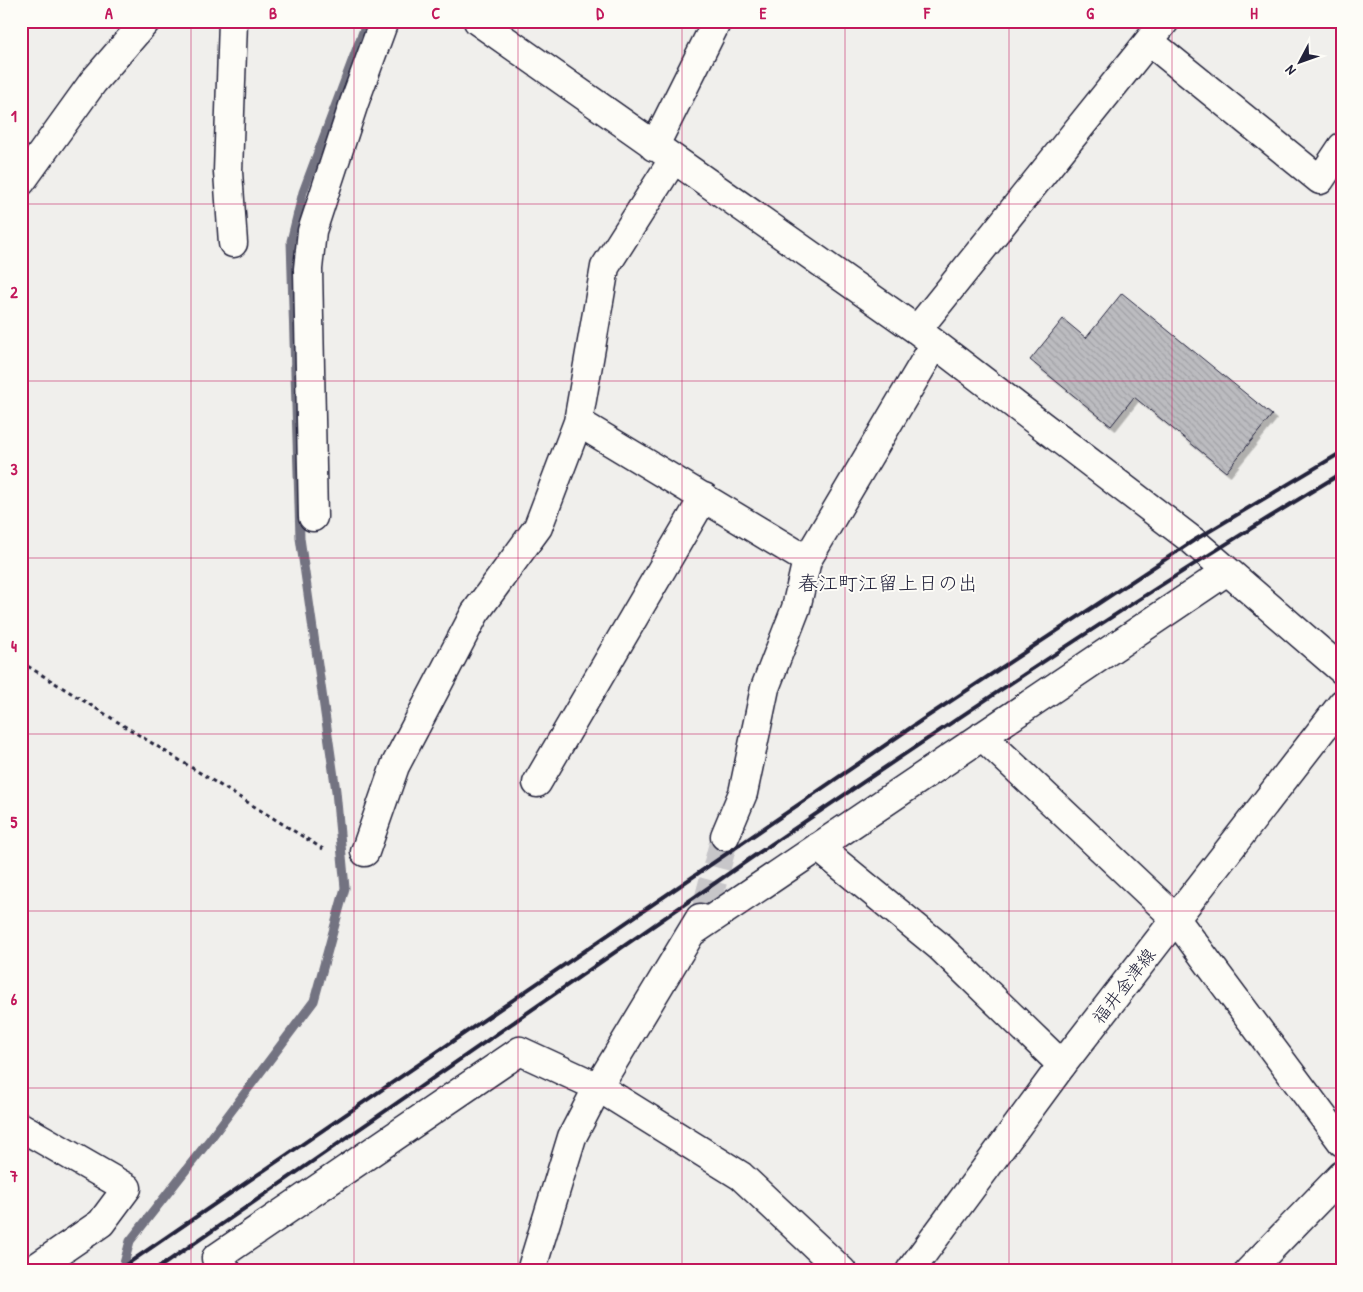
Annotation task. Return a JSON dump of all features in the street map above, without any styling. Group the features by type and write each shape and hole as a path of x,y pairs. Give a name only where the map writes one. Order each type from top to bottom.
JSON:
{"street":[{"path":"21,182 93,82 146,21"},
{"path":"233,21 228,172 233,243"},
{"path":"313,517 308,269 312,231 354,103 384,21"},
{"path":"478,21 926,337 1193,541 1342,670"},
{"path":"365,852 395,766 475,613 538,527 578,422 605,267 664,154 717,21"},
{"path":"726,836 743,793 765,688 796,608 807,560 926,337 1157,31 1320,180 1342,147"},
{"path":"578,422 807,560"},
{"path":"537,784 704,497"},
{"path":"691,933 1227,571"},
{"name":"福井金津線","path":"910,1271 1062,1065 1342,704"},
{"path":"982,736 1175,918 1342,1142"},
{"path":"818,847 940,947 1062,1065"},
{"path":"531,1271 572,1137 598,1087 706,908"},
{"path":"225,1270 216,1258 520,1051 598,1087 741,1176 842,1271"},
{"path":"21,1127 127,1188 101,1223 31,1271"},
{"path":"1249,1271 1342,1175"}],"path":[{"path":"21,662 323,849"}],"building":[{"path":"1122,293 1272,415 1226,472 1134,397 1111,426 1030,360 1063,319 1086,338"}],"waterway":[{"path":"122,1271 130,1241 211,1138 314,1001 345,888 336,791 300,538 291,241 303,192 367,21"}],"tunnel":[{"path":"706,908 725,836"}],"railway":[{"path":"117,1271 922,720 1193,541 1342,452"},
{"path":"154,1271 530,1010 902,756 1047,659 1193,565 1342,473"}],"district":[{"name":"春江町江留上日の出","path":"888,583"}]}
